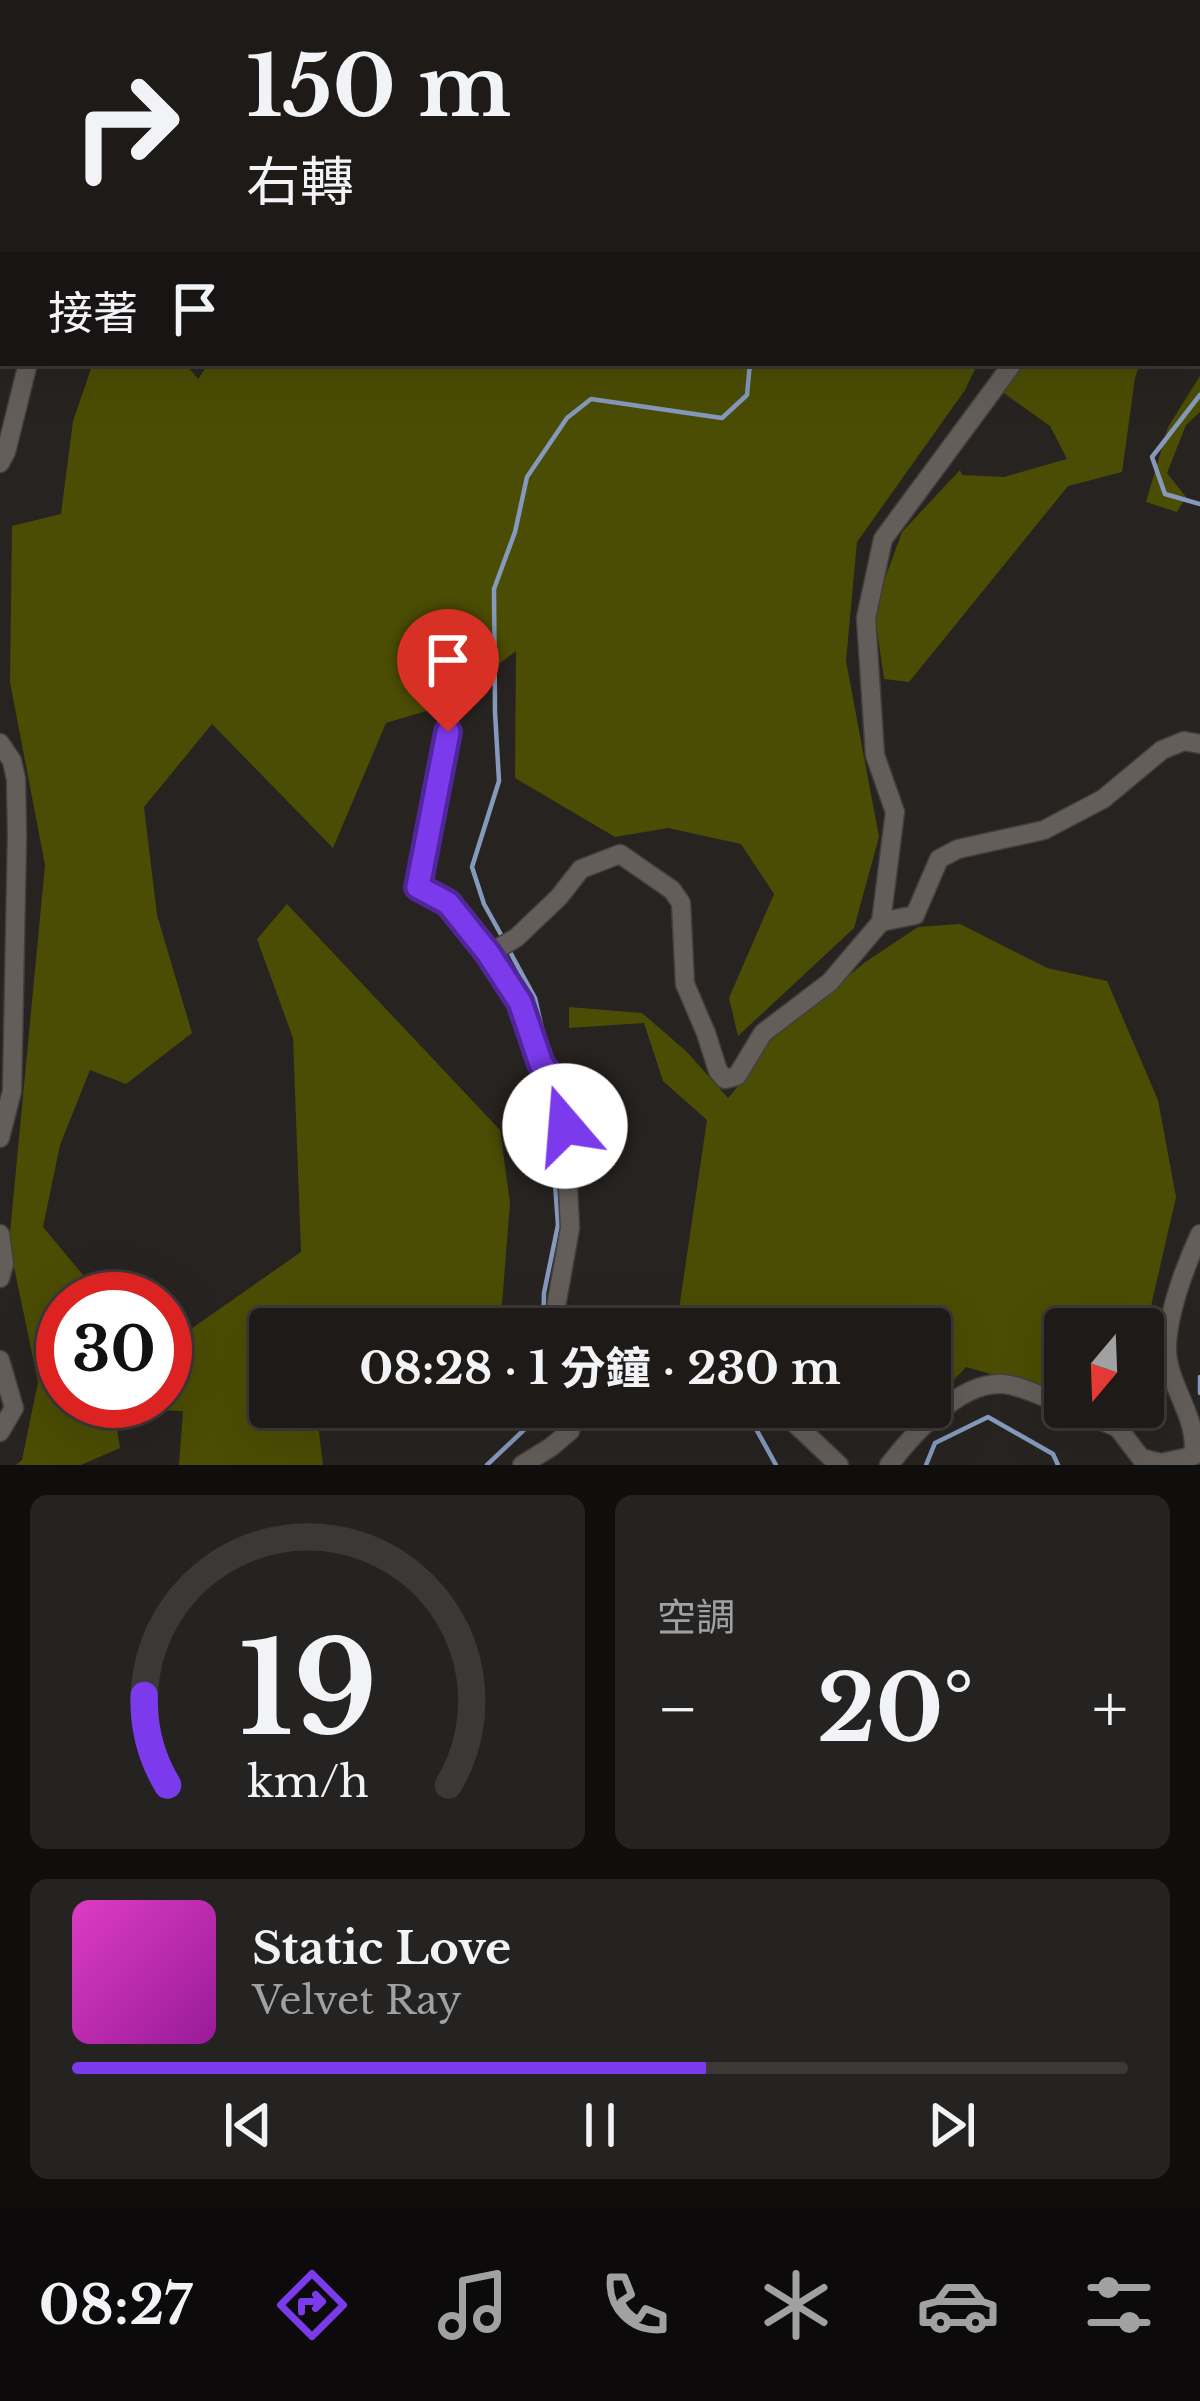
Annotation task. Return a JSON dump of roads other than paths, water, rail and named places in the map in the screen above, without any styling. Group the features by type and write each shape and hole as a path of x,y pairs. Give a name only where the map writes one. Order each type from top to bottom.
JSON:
{"street":[{"path":"0,463 27,366"},
{"path":"500,947 559,897 581,869 620,854 671,890 681,903 685,984 725,1079 737,1076 764,1033 830,982 881,922 895,812 875,755 866,618 883,539 1011,366"},
{"path":"448,732 418,887 448,903 500,947 541,1064 563,1092 570,1228 556,1308"},
{"path":"881,922 915,915 939,860 958,849 1044,830 1103,800 1162,750 1184,741 1198,744"},
{"path":"0,743 12,761 16,779 17,836 12,1091 0,1138"},
{"path":"0,1234 4,1264 0,1278"},
{"path":"1118,1428 1141,1458 1161,1463 1192,1456 1196,1442 1191,1420 1167,1346 1180,1286 1200,1234"},
{"path":"0,1360 14,1408 0,1432"},
{"path":"889,1465 915,1432 975,1388 1003,1384 1044,1398"},
{"path":"522,1465 570,1428"},
{"path":"800,1428 839,1465"}],"waterway":[{"path":"504,940 484,904 472,867 499,781 494,589 515,532 527,477 567,418 591,399 722,418 747,395 750,366"},
{"path":"1200,395 1152,457 1165,494 1200,504"},
{"path":"509,950 535,998 551,1068"},
{"path":"544,1308 558,1225 548,1085"},
{"path":"1200,1377 1200,1393"},
{"path":"926,1465 935,1443 988,1417 1053,1454 1058,1465"},
{"path":"487,1465 526,1428"},
{"path":"756,1428 776,1465"}]}
